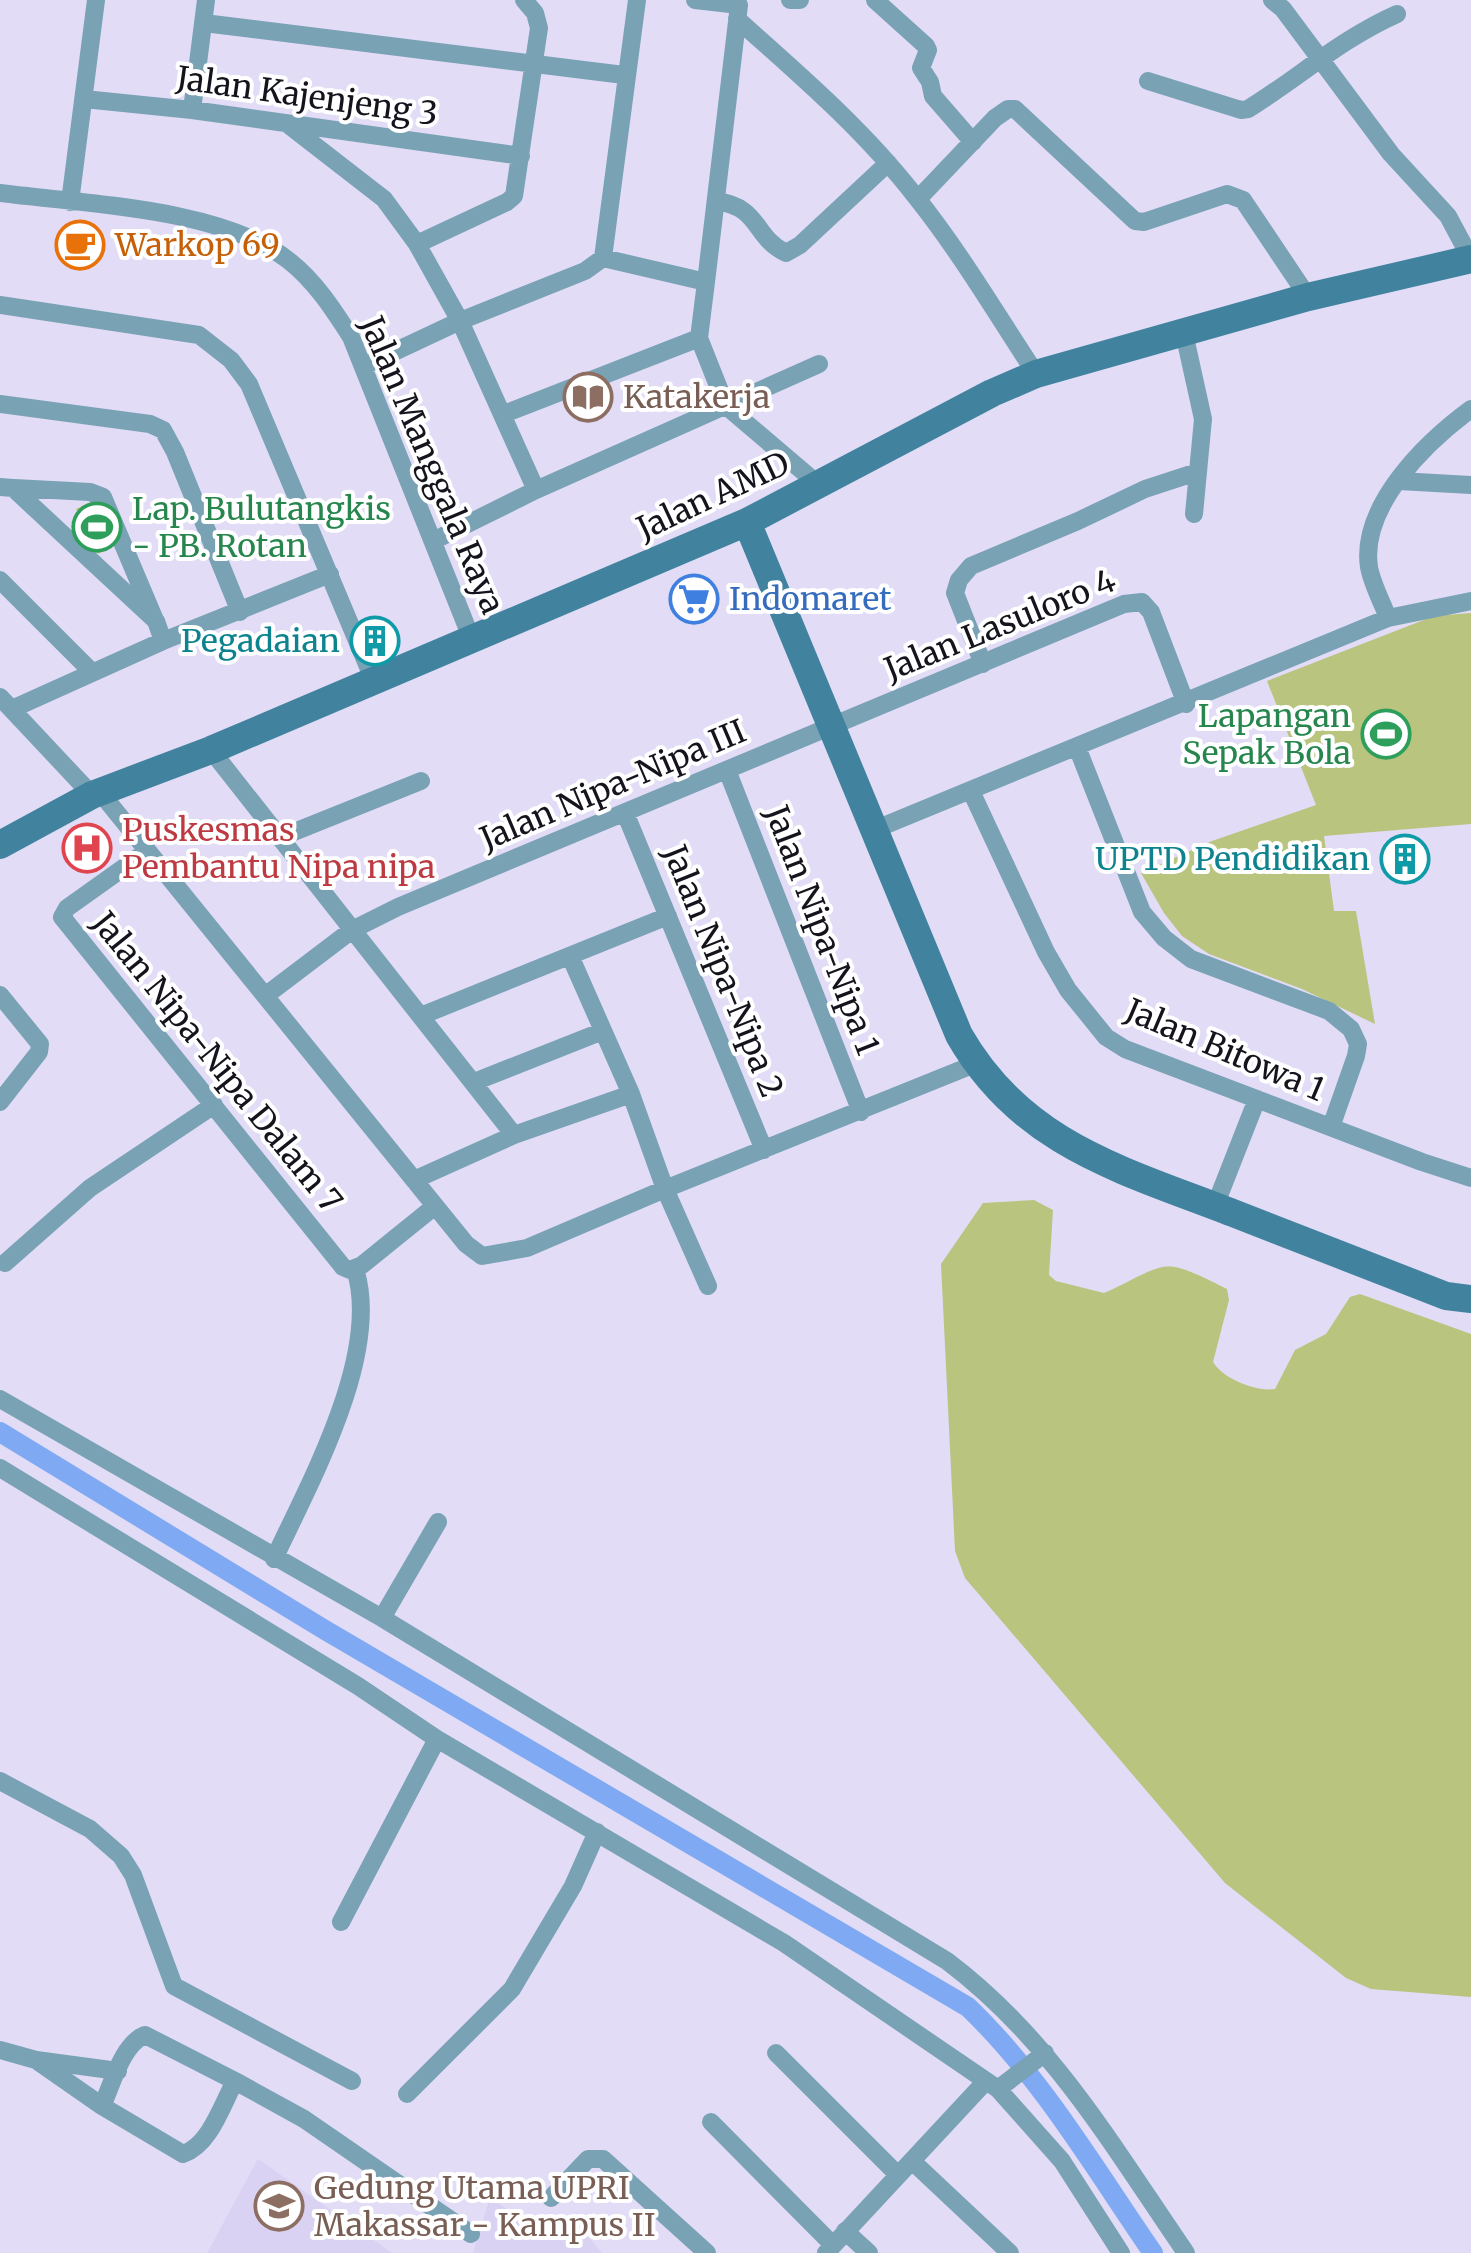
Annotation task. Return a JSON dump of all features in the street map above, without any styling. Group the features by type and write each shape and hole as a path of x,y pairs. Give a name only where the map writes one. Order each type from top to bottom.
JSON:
{"street":[{"path":"70,202 96,0"},
{"path":"192,110 206,0"},
{"path":"417,244 510,200 516,190 538,20 524,0"},
{"path":"364,366 460,321 585,271 603,258 636,0"},
{"path":"696,0 739,8 888,163 918,199 1036,374"},
{"path":"790,0 800,0"},
{"path":"875,0 926,46 921,68 930,82 932,96 973,142"},
{"path":"1272,0 1391,154 1448,216 1471,259"},
{"path":"739,8 698,338 726,406 819,485"},
{"path":"1148,81 1244,110 1316,59 1397,14"},
{"path":"204,23 624,75"},
{"name":"Jalan Kajenjeng 3","path":"84,99 192,110 521,156"},
{"path":"918,199 995,118 1015,109 1139,222 1226,194 1236,196 1251,208 1308,297"},
{"path":"286,123 384,199 417,244 460,321 536,490"},
{"path":"716,201 739,205 774,246 786,253 888,163"},
{"name":"Jalan Manggala Raya","path":"0,193 205,221 275,251 302,272 330,305 364,366 472,640"},
{"path":"603,258 706,282"},
{"name":"Jalan AMD","path":"0,845 96,793 211,750 747,522 992,393 1036,374 1308,297 1471,259"},
{"path":"0,305 178,330 218,347 249,384 374,681"},
{"path":"1184,333 1202,404 1194,514"},
{"path":"504,414 698,338"},
{"path":"433,541 536,490 819,364"},
{"path":"0,404 150,424 163,430 240,612"},
{"path":"1388,618 1369,569 1377,512 1386,494 1444,430 1471,409"},
{"path":"983,664 956,593 959,580 971,566 1145,489 1197,472"},
{"path":"1399,481 1471,485"},
{"path":"6,487 90,492 103,497 162,642"},
{"path":"6,487 156,621"},
{"path":"747,522 959,1035 976,1064 1016,1107 1101,1164 1446,1296 1471,1298"},
{"path":"330,574 92,672 6,703 148,851 473,1251 488,1256 527,1248 665,1188 976,1064"},
{"path":"0,580 92,672"},
{"path":"876,829 1388,618 1471,601"},
{"name":"Jalan Lasuloro 4","path":"832,724 1124,604 1142,602 1151,612 1186,704"},
{"name":"Jalan Nipa-Nipa III","path":"265,996 352,930 832,724"},
{"path":"1077,748 1142,912 1164,938 1191,959 1329,1011 1351,1029 1358,1044 1356,1056 1331,1127"},
{"path":"211,750 514,1135"},
{"name":"Jalan Nipa-Nipa 1","path":"727,770 861,1112"},
{"path":"278,838 421,781"},
{"name":"Jalan Bitowa 1","path":"971,791 1046,952 1068,990 1106,1037 1125,1048 1471,1178"},
{"name":"Jalan Nipa-Nipa 2","path":"626,814 764,1150"},
{"name":"Jalan Nipa-Nipa Dalam 7","path":"148,851 67,908 62,917 343,1267 358,1267"},
{"path":"423,1015 668,916"},
{"path":"571,958 708,1286"},
{"path":"0,995 40,1044 39,1052 0,1102"},
{"path":"474,1082 604,1032"},
{"path":"414,1180 514,1135 631,1094"},
{"path":"1215,1206 1258,1099"},
{"path":"5,1263 90,1188 214,1104"},
{"path":"274,1560 347,1389 363,1317 358,1267 435,1206"},
{"path":"0,1399 274,1560 382,1618 947,1962 1004,2008 1186,2253"},
{"path":"0,1468 438,1739 784,1944 999,2083 1062,2161 1121,2253"},
{"path":"382,1618 438,1522"},
{"path":"341,1922 438,1739"},
{"path":"0,1781 90,1829 122,1856 133,1875 174,1986 352,2081"},
{"path":"407,2094 512,1989 573,1886 596,1832"},
{"path":"102,2106 132,2045 145,2036 304,2119 471,2234"},
{"path":"0,2050 36,2060 118,2071"},
{"path":"776,2053 904,2167 946,2192 1010,2253"},
{"path":"834,2243 904,2167 999,2083 1039,2058"},
{"path":"36,2060 177,2152 187,2153 204,2138 235,2081"},
{"path":"711,2122 834,2243 869,2253"},
{"path":"551,2198 588,2159 603,2159 707,2253"}],"shaded area":[{"name":"Gedung Utama UPRI Makassar - Kampus II","path":"258,2159 392,2253 207,2253"},
{"name":"Gedung Utama UPRI Makassar - Kampus II","path":"490,2197 522,2220 543,2215 580,2228 602,2253 473,2253"}],"green space":[{"name":"Lap. Bulutangkis - PB. Rotan","path":"97,499 118,544 98,554 76,509"},
{"path":"1471,613 1471,824 1324,836 1334,911 1356,911 1375,1024 1302,989 1209,954 1182,936 1141,873 1212,841 1316,805 1267,681 1434,616"},
{"path":"1034,1200 1053,1210 1049,1275 1056,1281 1104,1293 1154,1269 1175,1267 1227,1289 1229,1300 1213,1362 1224,1374 1250,1386 1275,1389 1295,1350 1326,1334 1350,1297 1360,1294 1471,1334 1471,1997 1371,1989 1346,1978 1225,1883 965,1578 955,1551 941,1264 983,1203"}],"waterway":[{"path":"0,1432 325,1630 968,2007 1044,2094 1153,2253"}],"place":[{"name":"Warkop 69","path":"80,245"},
{"name":"Katakerja","path":"588,397"},
{"name":"Lap. Bulutangkis - PB. Rotan","path":"97,527"},
{"name":"Indomaret","path":"694,599"},
{"name":"Pegadaian","path":"375,641"},
{"name":"Lapangan Sepak Bola","path":"1386,734"},
{"name":"Puskesmas Pembantu Nipa nipa","path":"87,848"},
{"name":"UPTD Pendidikan","path":"1405,859"},
{"name":"Gedung Utama UPRI Makassar - Kampus II","path":"279,2206"}]}
